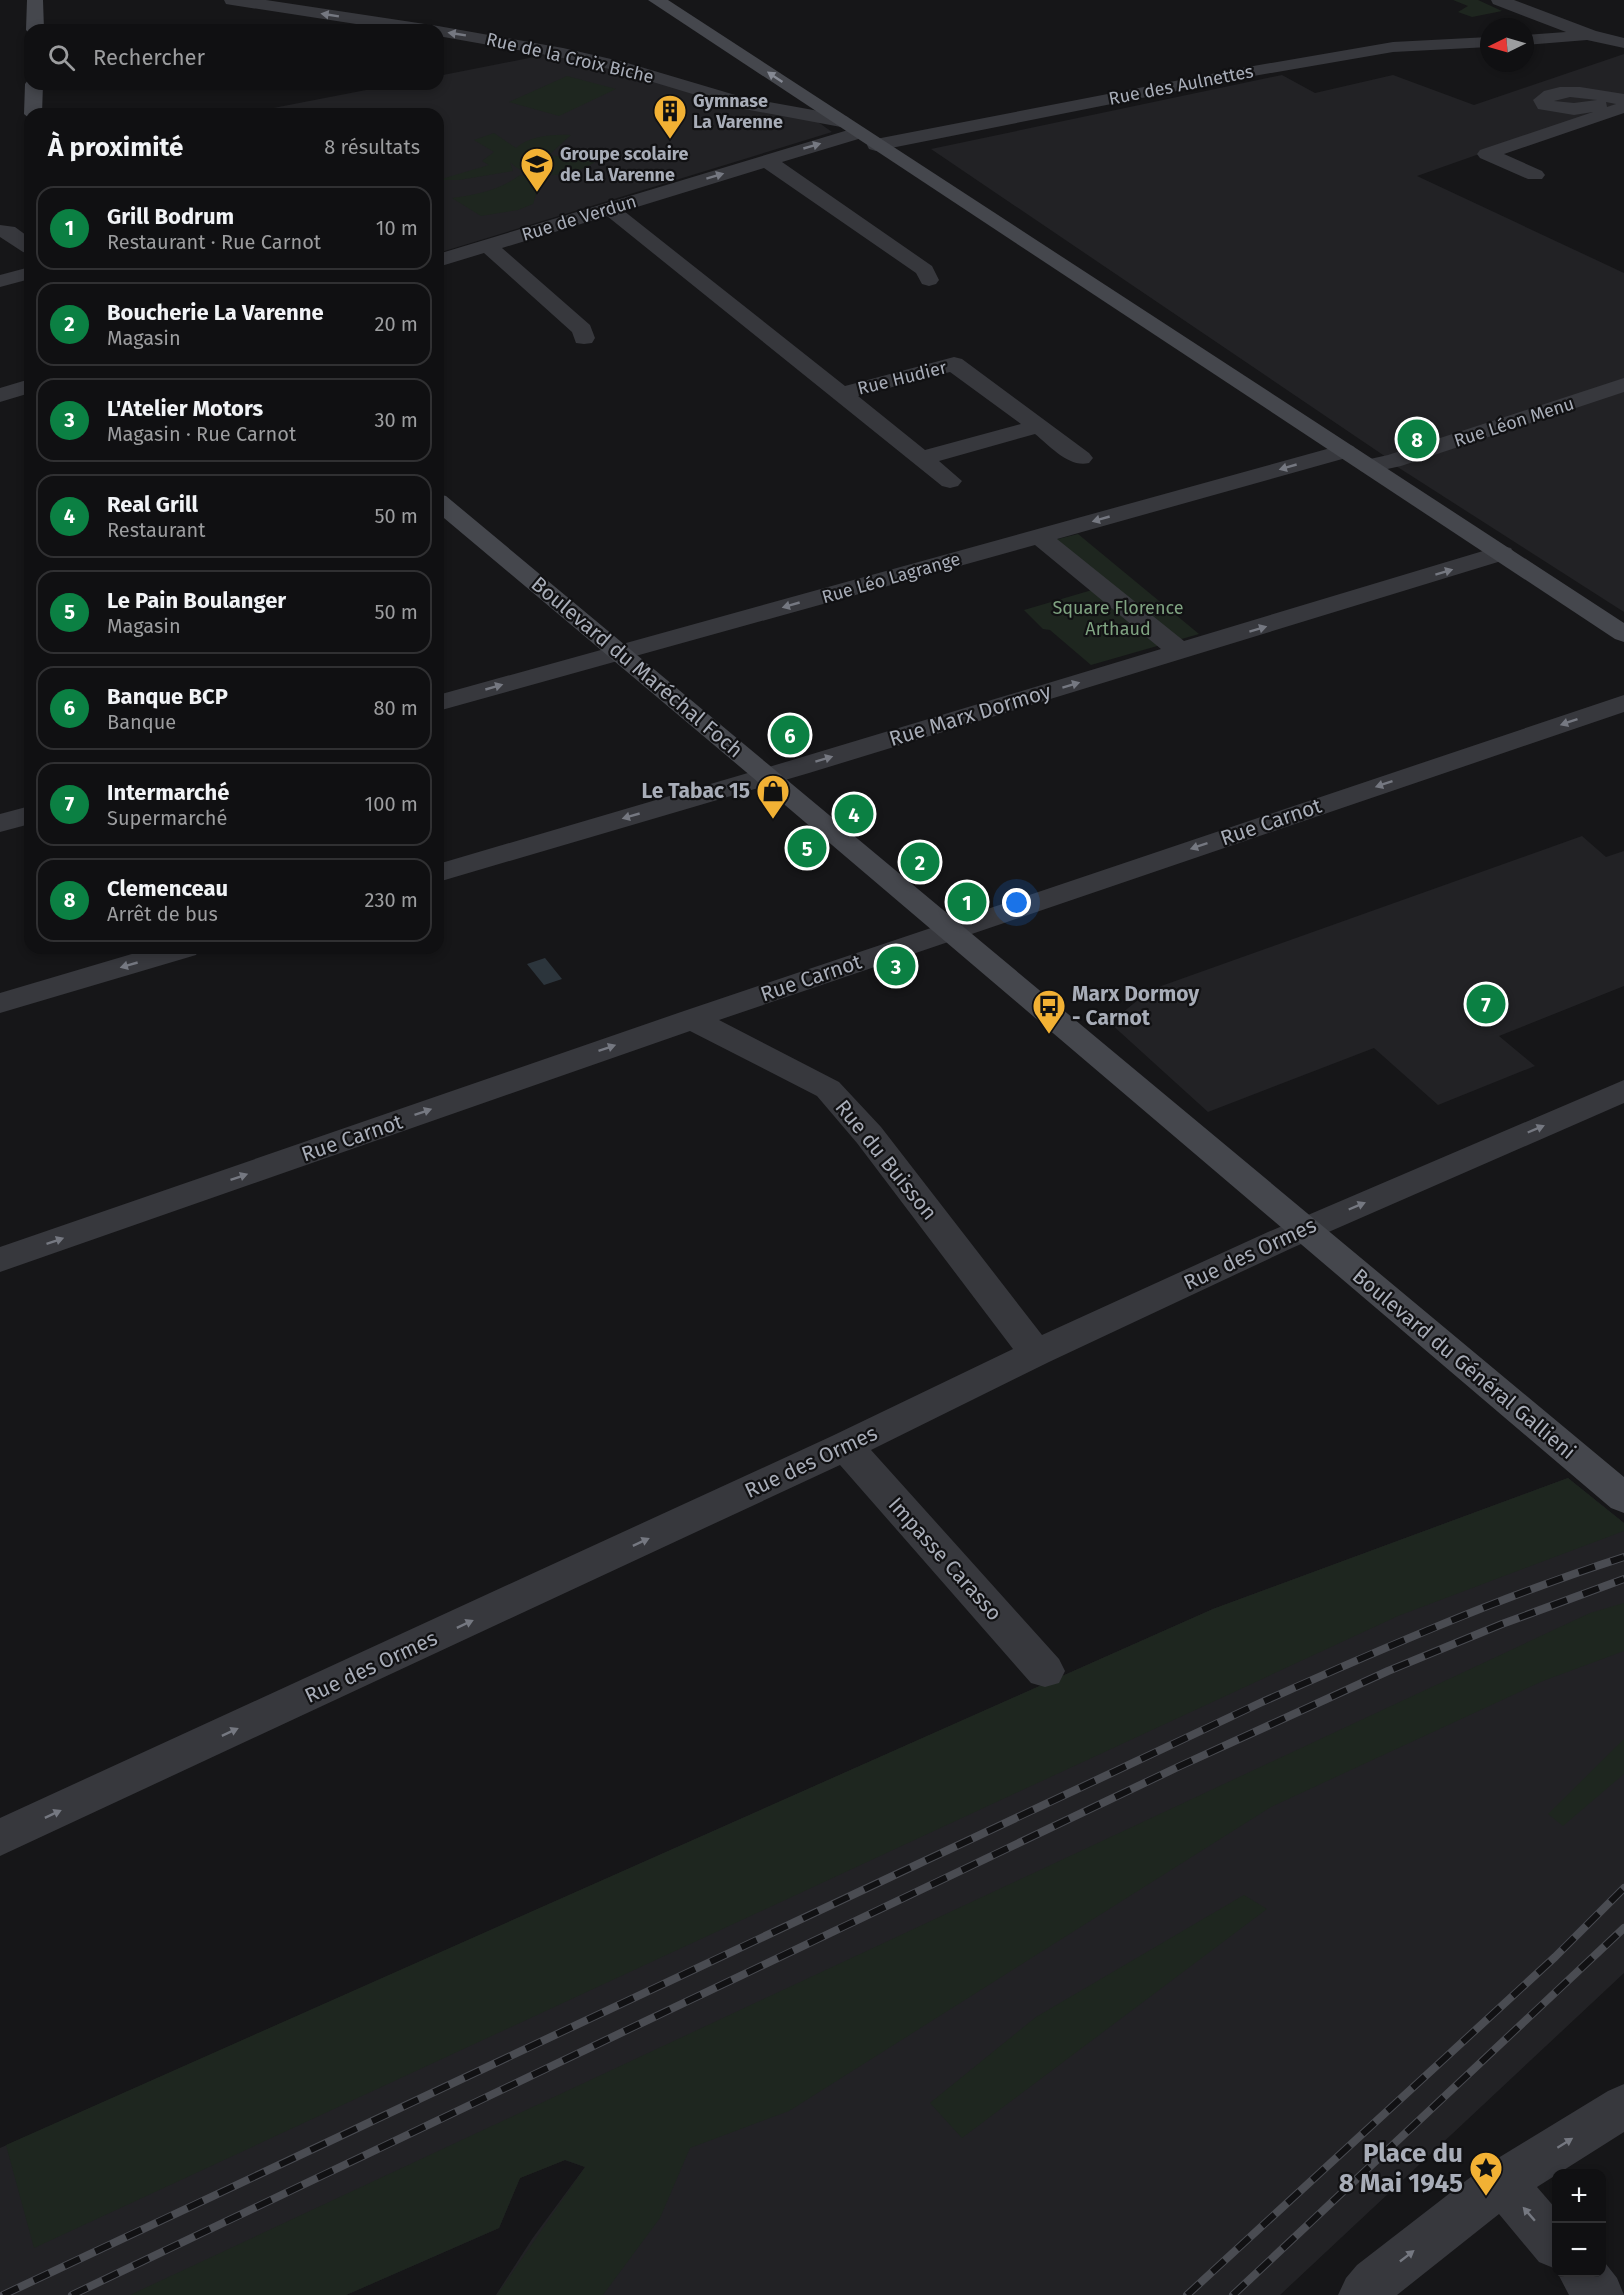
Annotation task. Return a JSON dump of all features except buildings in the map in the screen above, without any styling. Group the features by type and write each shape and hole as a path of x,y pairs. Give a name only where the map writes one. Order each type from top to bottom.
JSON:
{"main road":[{"path":"35,0 35,24"},
{"path":"656,0 1624,634"},
{"path":"33,108 34,90"},
{"name":"Boulevard du Maréchal Foch","path":"444,506 768,776 1303,1229"},
{"name":"Boulevard du Général Gallieni","path":"1303,1229 1624,1498"}],"street":[{"path":"232,0 390,24"},
{"path":"1499,0 1590,35 1624,43"},
{"path":"1534,39 1590,35 1624,27"},
{"name":"Rue de la Croix Biche","path":"444,32 563,53 618,66 739,102 841,121"},
{"name":"Rue des Aulnettes","path":"876,145 1242,73 1394,47 1480,42"},
{"path":"1535,175 1487,154 1623,101"},
{"name":"Rue de Verdun","path":"444,259 858,133"},
{"path":"765,160 926,270 928,280"},
{"name":"Rue Hudier","path":"609,208 950,481"},
{"path":"0,231 8,231 24,243"},
{"path":"488,246 582,330 584,338"},
{"path":"0,281 24,275"},
{"name":"Rue Hudier","path":"841,394 932,360 954,364 1081,458"},
{"name":"Rue Léon Menu","path":"1368,466 1394,461 1624,385"},
{"path":"0,395 24,388"},
{"path":"922,458 1039,426"},
{"name":"Rue Léo Lagrange","path":"444,701 1345,451"},
{"path":"1039,536 1180,652"},
{"name":"Rue Marx Dormoy","path":"444,871 768,776 1502,553"},
{"name":"Rue Carnot","path":"0,1260 950,930 1624,703"},
{"path":"0,823 24,817"},
{"path":"0,1003 165,954"},
{"name":"Rue du Buisson","path":"692,1019 828,1089 869,1135 1036,1353"},
{"name":"Rue des Ormes","path":"0,1838 845,1446 1036,1353 1303,1229 1624,1091"},
{"name":"Impasse Carasso","path":"845,1446 1045,1671"},
{"path":"1363,2295 1374,2282 1502,2182 1624,2106"},
{"path":"1502,2182 1552,2239"},
{"path":"1585,2277 1600,2295"}],"shaded area":[{"name":"Groupe scolaire de La Varenne","path":"549,54 818,122 832,132 444,251 444,108 273,108 366,90 444,90 444,75"},
{"path":"1624,54 1624,103 1417,176 1624,273 1624,380 1386,457 931,149 1282,75 1315,93 1393,75 1474,105"},
{"path":"1624,391 1624,612 1396,466"},
{"path":"1582,836 1606,857 1624,851 1624,986 1499,1036 1535,1066 1438,1105 1374,1048 1208,1112 1110,1023 1150,990"},
{"path":"545,958 562,979 544,985 527,964"},
{"path":"1568,1478 1624,1523 1624,1973 1280,2295 496,2295 532,2239 585,2167 565,2160 520,2178 499,2228 346,2295 0,2295 0,2148 1213,1609"}],"green space":[{"path":"1453,0 1478,0 1502,11 1472,17 1458,12 1468,6"},
{"path":"567,76 616,89 559,116 509,102"},
{"path":"494,133 516,148 542,137 571,135 549,155 595,162 564,174 540,175 528,173 510,162 513,171 459,180 444,180 489,165 482,161 494,152 474,140"},
{"path":"520,175 538,178 539,185 533,204 518,210 481,216 452,198 487,191"},
{"name":"Square Florence Arthaud","path":"1078,534 1199,634 1091,665 1050,630 1043,629 1024,610 1092,590 1038,544"},
{"path":"1568,1478 1624,1523 1624,1531 1398,1616 34,2248 6,2145 1213,1609"},
{"path":"1624,1603 1624,1651 1543,1681 1271,1807 789,2111 690,2148 660,2218 603,2295 497,2295 585,2167 565,2160 520,2178 499,2228 346,2295 130,2295 1590,1613"},
{"path":"1624,1739 1624,1774 1563,1826 1548,1814"},
{"path":"1244,1895 1267,1909 962,2138 930,2103 1036,2017"}],"railway":[{"path":"3,2295 1260,1703 1486,1607 1624,1557"},
{"path":"72,2295 1180,1766 1388,1671 1502,1624 1624,1579"},
{"path":"1187,2295 1555,1957 1624,1888"},
{"path":"1233,2295 1624,1928"}],"place":[{"name":"Gymnase La Varenne","path":"670,140"},
{"name":"Groupe scolaire de La Varenne","path":"537,193"},
{"name":"Clemenceau","path":"1417,439"},
{"name":"Banque BCP","path":"790,735"},
{"name":"Real Grill","path":"854,814"},
{"name":"Le Tabac 15","path":"773,820"},
{"name":"Le Pain Boulanger","path":"807,848"},
{"name":"Boucherie La Varenne","path":"920,862"},
{"name":"Grill Bodrum","path":"967,902"},
{"name":"L'Atelier Motors","path":"896,966"},
{"name":"Intermarché","path":"1486,1004"},
{"name":"Marx Dormoy - Carnot","path":"1049,1035"},
{"name":"Place du 8 Mai 1945","path":"1486,2197"}]}
